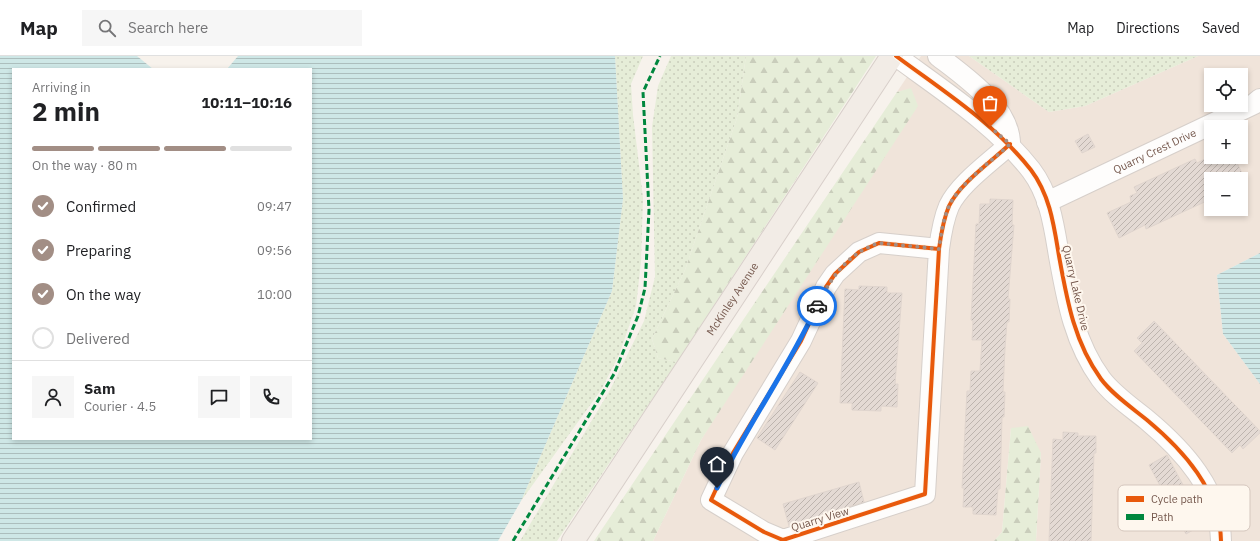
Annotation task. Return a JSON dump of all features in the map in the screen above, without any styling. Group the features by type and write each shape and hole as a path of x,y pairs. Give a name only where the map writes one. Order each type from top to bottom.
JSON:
{"main road":[{"name":"McKinley Avenue","path":"573,541 892,56"}],"street":[{"name":"Quarry Lake Drive","path":"896,56 970,110 1010,144 1032,171 1052,214 1065,291 1080,343 1102,380 1122,401 1165,435 1192,464 1204,485"},
{"name":"Quarry Lake Drive","path":"938,56 970,80 997,110 1007,125 1010,136 1010,144"},
{"name":"Quarry Crest Drive","path":"1047,202 1254,104 1260,98"},
{"name":"Quarry View","path":"939,249 879,243 858,252 835,274 826,287 801,341 733,453 712,500 764,532 783,540 925,494 939,249 942,229 949,206 959,190 1010,144"},
{"name":"Quarry Lake Drive","path":"1220,531 1221,541"}],"shaded area":[{"path":"921,56 969,56 1049,112 1085,106 1198,56 1260,56 1260,253 1217,275 1223,334 1260,384 1260,541 1036,541 1041,453 1011,428 1002,532 994,541 653,541 701,440 911,89 897,92"}],"green space":[{"path":"615,56 643,56 631,84 633,115 643,198 641,262 636,306 619,355 601,390 521,501 612,291 623,199"},
{"path":"671,56 746,56 737,118 685,270 652,339 658,358 677,362 557,541 520,541 610,390 644,321 655,277 652,127 658,86"},
{"path":"746,56 876,56 677,362 658,358 652,339 685,270 737,118"},
{"path":"969,56 1198,56 1085,106 1049,112"},
{"path":"911,88 918,106 701,440 653,541 594,541 897,92"},
{"path":"1028,426 1041,453 1036,541 994,541 1002,532 1011,428"}],"water":[{"path":"0,56 137,56 152,68 12,68 12,440 312,440 312,68 228,68 238,56 615,56 623,199 612,291 521,501 498,541 0,541"},
{"path":"1260,253 1260,384 1223,334 1217,275"}],"building":[{"path":"1088,134 1095,147 1082,153 1075,141"},
{"path":"1195,159 1197,163 1204,160 1204,164 1238,164 1242,172 1204,172 1204,202 1146,229 1145,225 1119,238 1107,213 1131,202 1130,196 1137,193 1134,187"},
{"path":"990,199 1013,200 1012,225 1014,225 1008,299 1010,299 1009,322 1007,322 1005,348 1003,392 1005,392 1004,417 1002,417 1000,489 998,489 996,515 973,514 973,507 963,507 964,488 962,488 967,391 970,391 971,371 980,371 982,340 972,340 973,321 971,320 976,224 979,224 980,204 990,204"},
{"path":"859,286 887,287 887,293 902,293 895,384 898,384 897,407 881,406 881,411 852,410 852,403 840,403 845,289 859,290"},
{"path":"1154,321 1260,431 1260,433 1243,449 1240,445 1232,453 1134,351 1142,343 1137,338"},
{"path":"800,372 818,383 775,450 757,438"},
{"path":"1063,432 1078,433 1078,436 1096,436 1091,541 1049,541 1053,439 1063,440"},
{"path":"1167,455 1183,485 1160,485 1149,465"},
{"path":"859,482 864,502 789,526 783,504"},
{"path":"1184,531 1191,531 1186,534"}],"marked path":[{"path":"513,541 614,374 638,316 645,288 649,210 643,92 660,56"}],"cycle path":[{"path":"896,56 967,108 1001,137 1031,170 1047,200 1073,320 1084,350 1092,365 1101,379 1117,396 1174,444 1205,485"},
{"path":"939,249 879,243 859,252 835,274 826,287 801,341 733,453 711,500 764,532 783,540 925,494 941,232 949,206 960,189 1010,144"},
{"path":"1220,531 1221,541"}],"way so far":[{"path":"817,306 826,287 835,274 858,252 872,245 879,243 939,249 942,229 949,206 959,190 1010,144 990,127"}],"route":[{"path":"717,488 733,453 801,341 817,306"}]}
